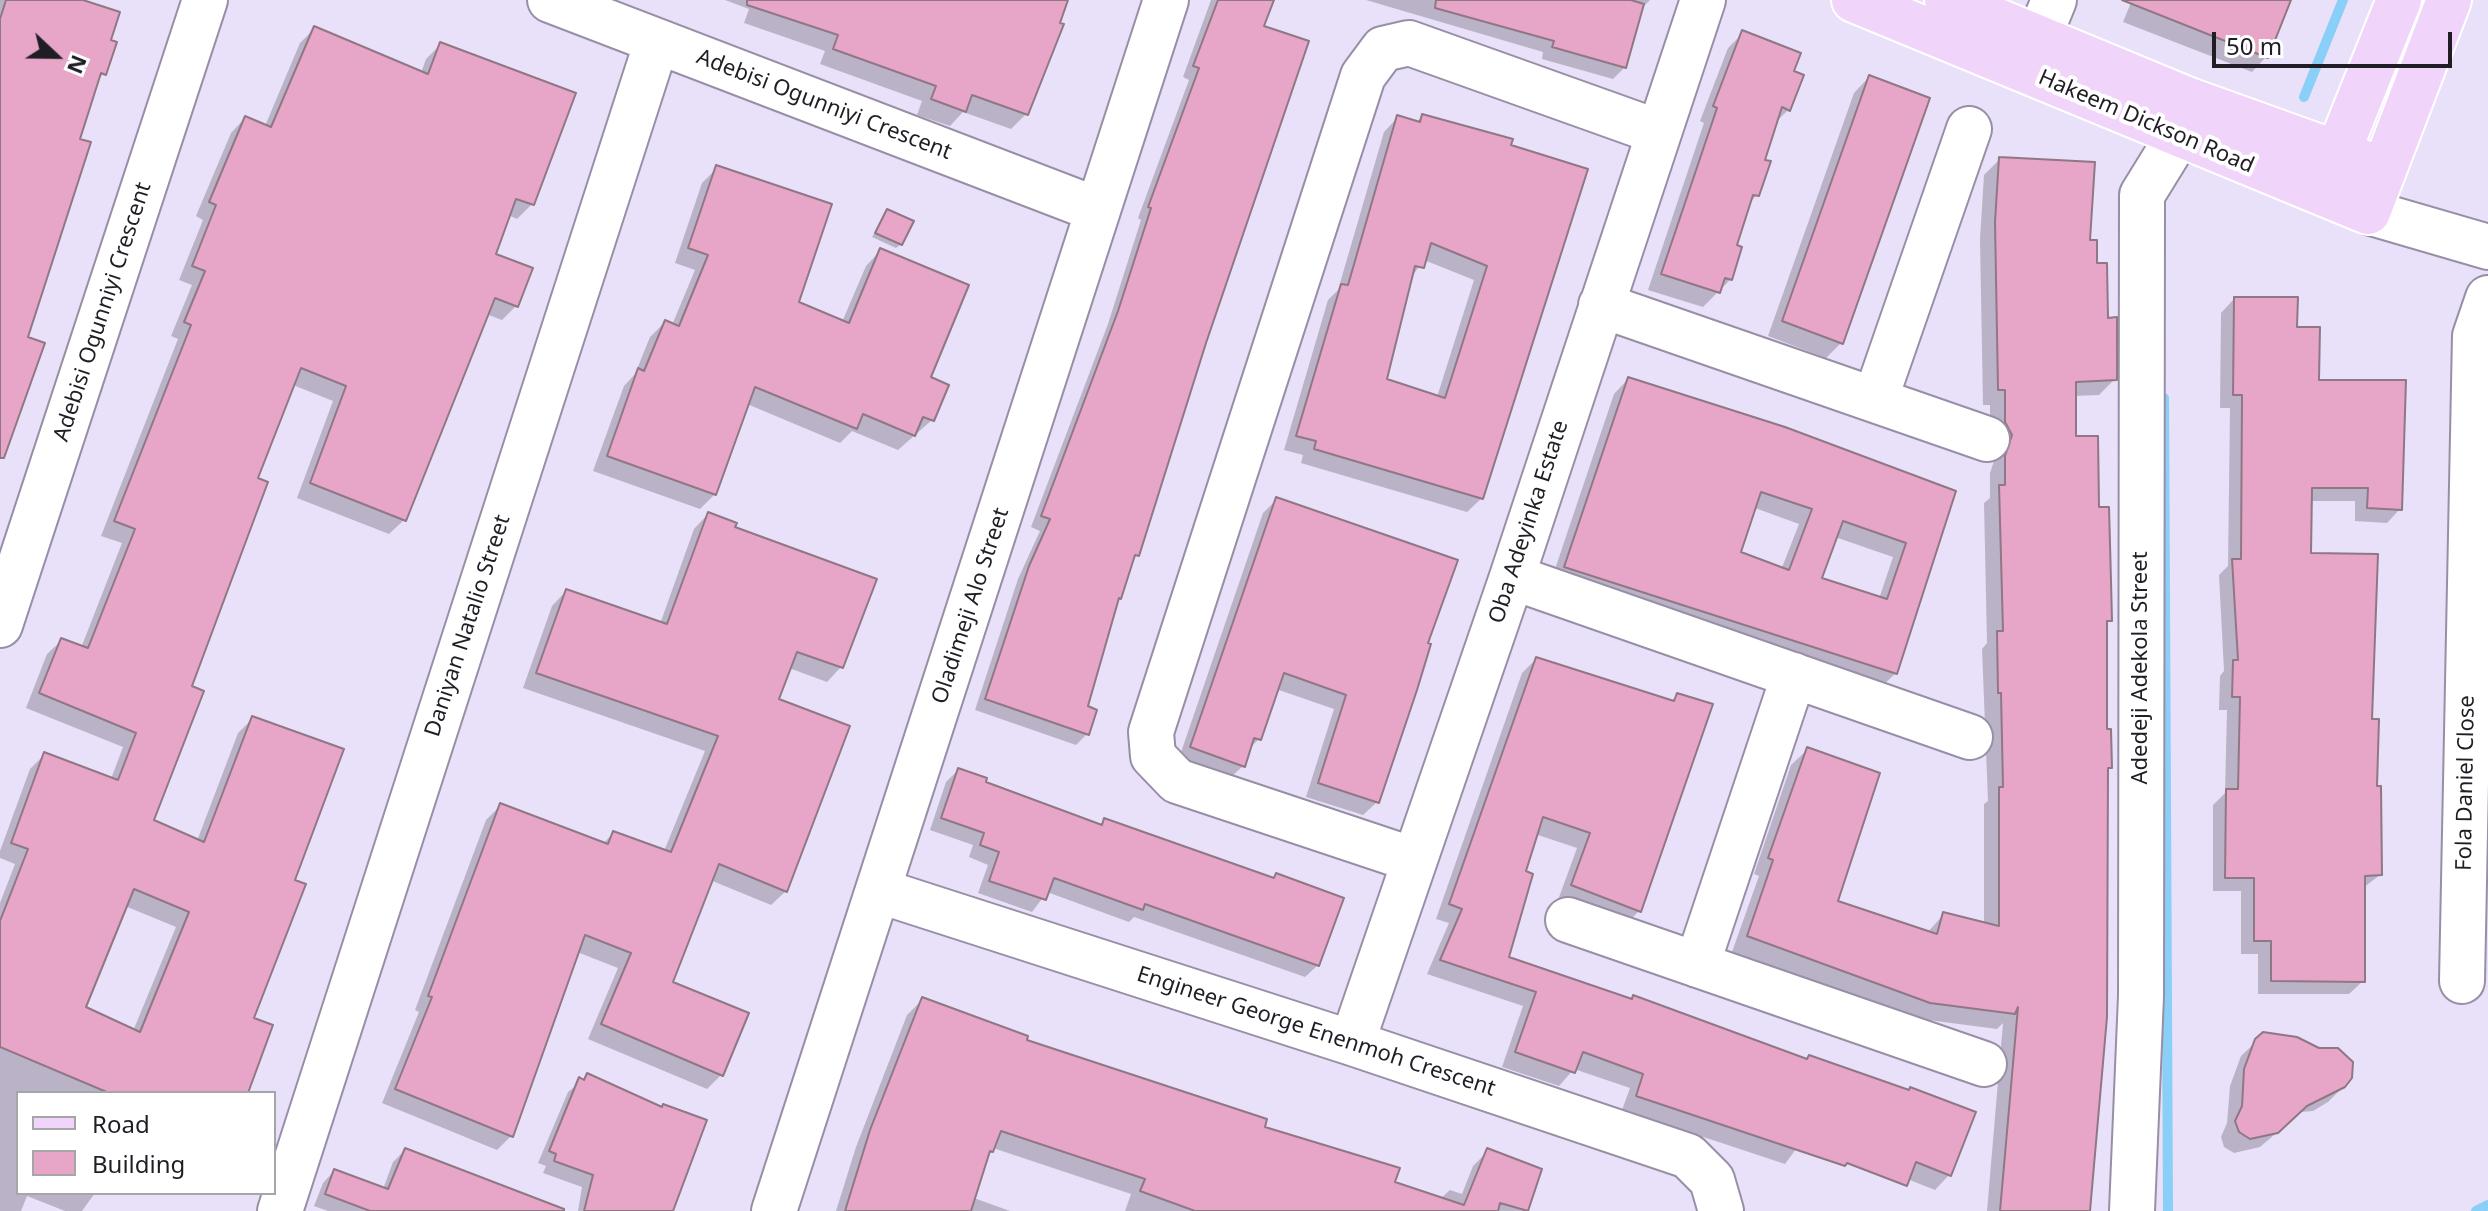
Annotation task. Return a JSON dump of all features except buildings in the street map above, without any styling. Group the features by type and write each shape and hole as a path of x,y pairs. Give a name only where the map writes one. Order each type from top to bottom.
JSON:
{"main road":[{"name":"Hakeem Dickson Road","path":"1854,0 2368,212"},
{"name":"Hakeem Dickson Road","path":"1947,0 2046,18 2189,100 2384,170"},
{"path":"2321,195 2399,0"},
{"path":"2368,212 2449,0"}],"street":[{"name":"Adebisi Ogunniyi Crescent","path":"0,625 205,0"},
{"name":"Adebisi Ogunniyi Crescent","path":"550,0 1098,210"},
{"name":"Oladimeji Alo Street","path":"774,1211 1166,0"},
{"name":"Oba Adeyinka Estate","path":"1352,1043 1512,577 1703,0"},
{"name":"Daniyan Natalio Street","path":"280,1211 657,41"},
{"path":"1414,860 1177,781 1153,756 1151,732 1363,76 1383,49 1409,43 1658,132"},
{"path":"1875,400 1969,129"},
{"name":"Adedeji Adekola Street","path":"2132,1211 2141,996 2142,195 2179,135"},
{"name":"Hakeem Dickson Road","path":"2384,170 2443,231"},
{"name":"Hakeem Dickson Road","path":"2368,212 2443,231 2488,247"},
{"name":"Fola Daniel Close","path":"2462,981 2475,336 2488,298"},
{"path":"1601,305 1987,439"},
{"path":"1512,577 1970,737"},
{"path":"1697,965 1794,675"},
{"name":"Engineer George Enenmoh Crescent","path":"880,891 1352,1043 1688,1156 1712,1180 1721,1211"},
{"path":"1568,920 1984,1064"}],"waterway":[{"path":"2304,97 2343,0"},
{"path":"2164,398 2168,1211"},
{"path":"2476,1211 2488,1205"}]}
